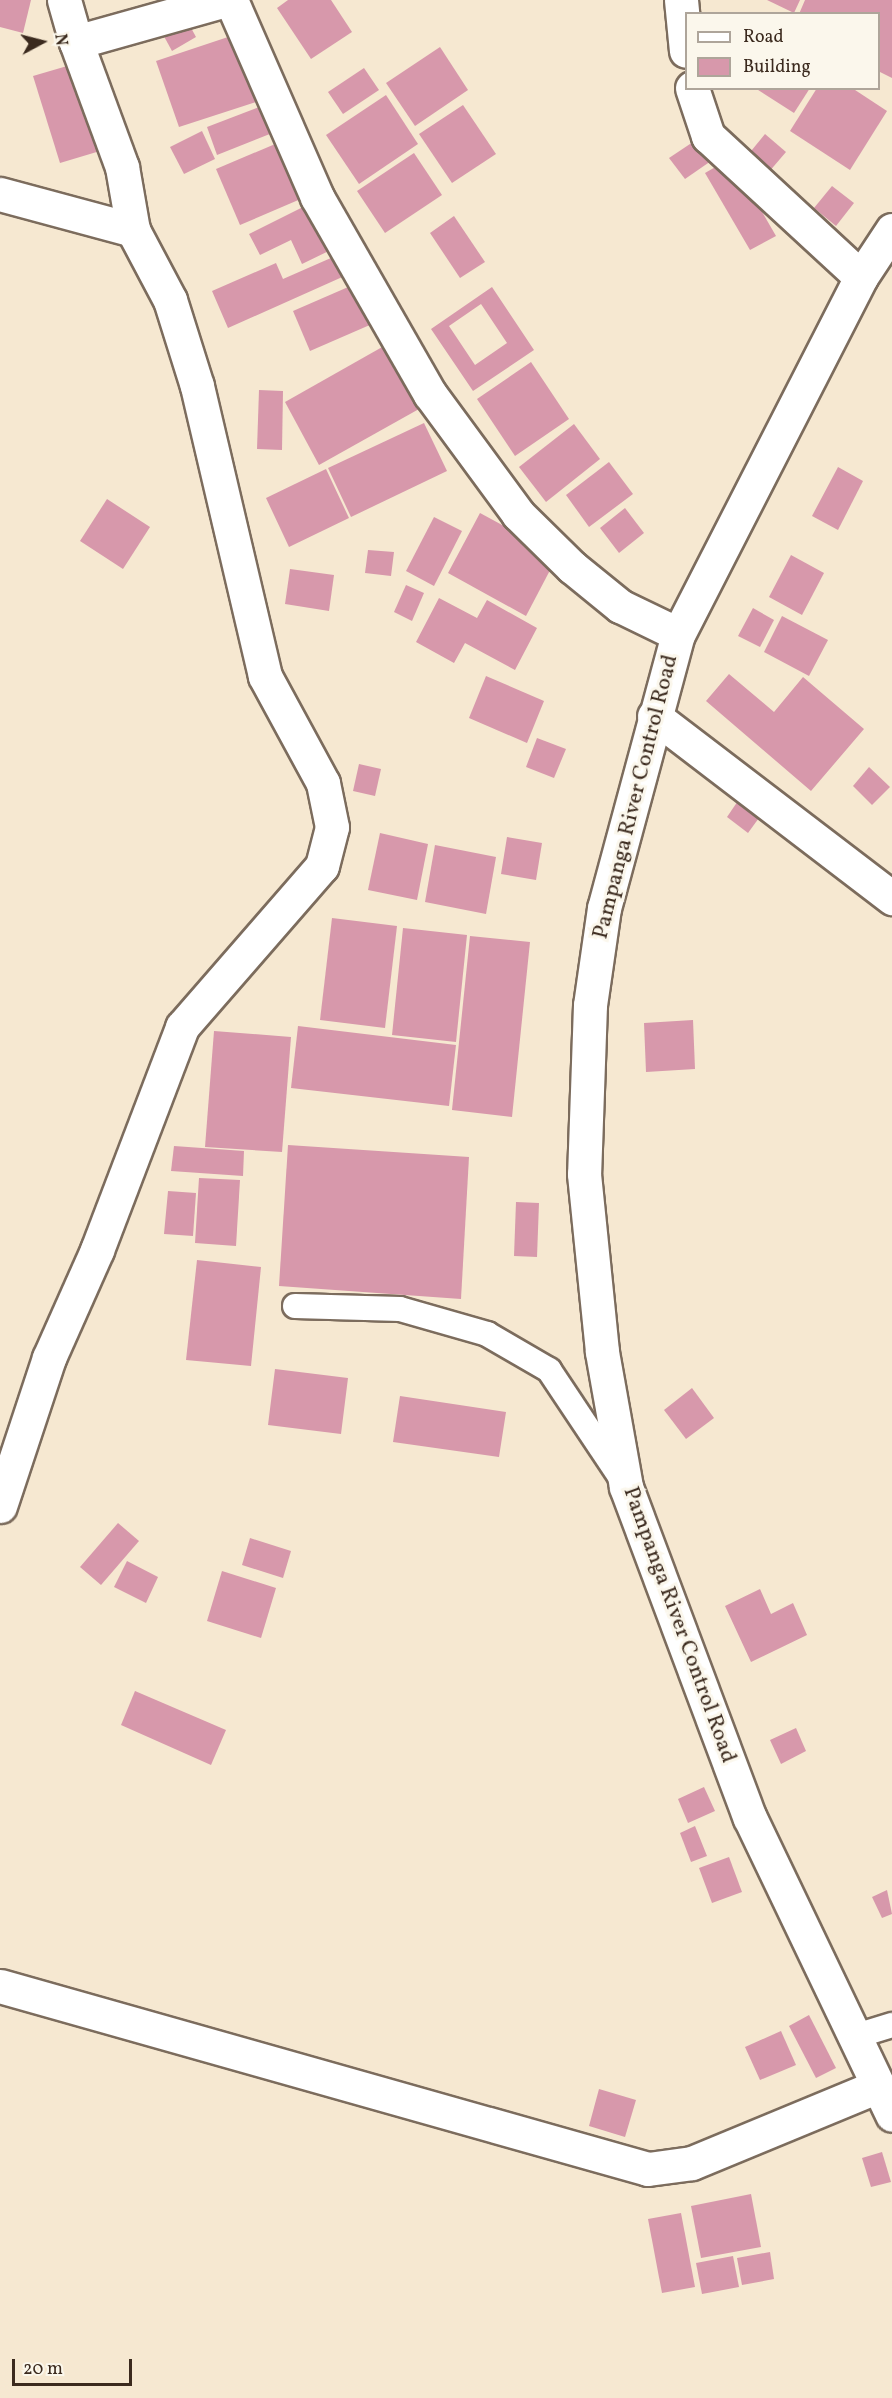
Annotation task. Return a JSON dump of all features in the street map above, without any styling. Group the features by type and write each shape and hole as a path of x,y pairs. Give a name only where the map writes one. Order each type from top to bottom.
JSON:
{"street":[{"path":"0,1506 49,1358 97,1250 182,1027 322,866 332,827 323,783 265,676 197,386 170,300 133,230 122,167 76,42 64,0"},
{"path":"76,42 225,0"},
{"path":"231,0 317,197 430,394 518,514 572,567 620,606 678,634"},
{"path":"681,0 685,34"},
{"path":"693,90 708,136 861,277"},
{"path":"0,194 133,230"},
{"name":"Pampanga River Control Road","path":"892,231 861,277 678,634 604,908 590,1005 584,1174 602,1352 626,1487 750,1818 892,2115"},
{"path":"654,716 892,898"},
{"path":"0,1986 648,2169 692,2163 878,2086"}],"lane":[{"path":"295,1306 400,1309 487,1334 549,1370 626,1487"},
{"path":"853,2037 892,2025"}],"building":[{"path":"0,0 31,0 23,33 0,27"},
{"path":"288,0 331,0 352,32 311,59 277,8"},
{"path":"767,0 800,0 794,12"},
{"path":"805,0 892,0 892,78 880,72 880,12 800,12"},
{"path":"184,15 196,37 172,51 160,29"},
{"path":"240,33 262,100 179,127 156,61"},
{"path":"440,47 468,90 415,126 386,83"},
{"path":"74,64 100,151 60,163 33,76"},
{"path":"364,68 379,90 343,114 328,92"},
{"path":"758,90 809,90 794,113"},
{"path":"816,90 855,90 887,111 850,170 790,131"},
{"path":"386,95 418,144 359,184 326,135"},
{"path":"275,101 285,128 217,155 207,127"},
{"path":"463,105 496,154 452,183 419,134"},
{"path":"202,131 215,159 184,174 170,147"},
{"path":"765,134 786,152 768,173 747,156"},
{"path":"287,139 310,195 240,225 216,169"},
{"path":"696,140 711,161 685,179 669,158"},
{"path":"414,153 442,195 385,233 357,191"},
{"path":"731,158 776,236 750,250 705,173"},
{"path":"832,186 854,203 836,226 814,208"},
{"path":"317,200 339,246 302,264 291,240 260,255 249,234"},
{"path":"454,216 485,262 460,278 430,233"},
{"path":"340,254 349,274 228,328 212,291 276,263 283,279"},
{"path":"362,281 379,321 310,351 293,311"},
{"path":"492,287 534,350 473,391 431,329","holes":["481,304 507,343 475,365 449,326"]},
{"path":"384,346 419,409 319,465 285,402"},
{"path":"531,362 569,419 515,456 477,399"},
{"path":"259,390 283,391 282,450 257,449"},
{"path":"424,423 447,471 351,517 328,468"},
{"path":"574,424 600,459 546,502 519,467"},
{"path":"609,462 633,494 589,527 566,495"},
{"path":"838,467 863,481 838,530 812,516"},
{"path":"326,469 349,518 289,547 266,498"},
{"path":"107,499 150,527 123,569 80,541"},
{"path":"625,508 644,533 619,553 600,528"},
{"path":"480,513 558,555 526,616 448,573"},
{"path":"434,517 462,531 434,586 406,571"},
{"path":"368,550 394,552 391,576 365,573"},
{"path":"791,555 824,573 802,615 769,597"},
{"path":"290,569 334,575 329,611 285,604"},
{"path":"406,585 424,593 412,621 394,612"},
{"path":"439,598 477,618 487,600 537,628 515,670 465,643 454,663 416,642"},
{"path":"753,608 774,620 760,647 738,636"},
{"path":"782,616 828,640 809,676 764,652"},
{"path":"729,674 774,712 803,677 864,729 811,791 706,701"},
{"path":"486,676 544,701 527,743 469,718"},
{"path":"537,738 566,749 554,778 526,767"},
{"path":"359,764 381,769 375,796 353,791"},
{"path":"869,767 890,787 872,805 853,786"},
{"path":"742,795 764,811 748,833 727,817"},
{"path":"380,833 428,844 417,900 368,890"},
{"path":"507,837 542,843 536,880 501,874"},
{"path":"435,845 496,857 486,914 425,902"},
{"path":"332,918 397,926 385,1028 320,1020"},
{"path":"403,928 467,935 456,1042 392,1035"},
{"path":"470,936 530,942 512,1117 452,1110"},
{"path":"693,1020 695,1069 646,1072 644,1023"},
{"path":"298,1026 456,1045 449,1106 291,1088"},
{"path":"214,1031 291,1037 282,1152 205,1147"},
{"path":"288,1145 469,1157 461,1299 279,1286"},
{"path":"174,1146 244,1151 243,1176 171,1171"},
{"path":"199,1178 240,1180 236,1246 195,1243"},
{"path":"168,1191 196,1193 193,1236 164,1234"},
{"path":"516,1202 539,1203 537,1257 514,1256"},
{"path":"197,1260 261,1267 251,1366 186,1360"},
{"path":"275,1369 348,1378 341,1434 268,1425"},
{"path":"692,1388 714,1418 686,1439 664,1410"},
{"path":"400,1396 506,1412 499,1457 393,1442"},
{"path":"118,1523 139,1541 101,1585 80,1567"},
{"path":"250,1538 291,1551 283,1578 242,1565"},
{"path":"127,1561 158,1577 146,1603 114,1587"},
{"path":"222,1571 276,1588 261,1638 207,1621"},
{"path":"760,1589 771,1614 793,1603 807,1635 751,1662 725,1606"},
{"path":"135,1691 226,1730 211,1765 121,1725"},
{"path":"796,1728 806,1751 781,1764 770,1740"},
{"path":"704,1787 715,1811 688,1823 678,1799"},
{"path":"695,1826 707,1856 691,1862 680,1833"},
{"path":"729,1857 742,1892 712,1903 699,1868"},
{"path":"887,1890 892,1914 882,1918 872,1897"},
{"path":"809,2015 836,2068 816,2078 789,2026"},
{"path":"781,2031 796,2065 760,2080 745,2047"},
{"path":"599,2089 636,2100 625,2137 589,2126"},
{"path":"882,2152 891,2182 871,2187 862,2158"},
{"path":"751,2194 761,2247 701,2258 691,2206"},
{"path":"681,2213 695,2287 662,2293 648,2219"},
{"path":"770,2252 774,2279 742,2285 737,2258"},
{"path":"733,2256 739,2287 702,2294 696,2263"}]}
